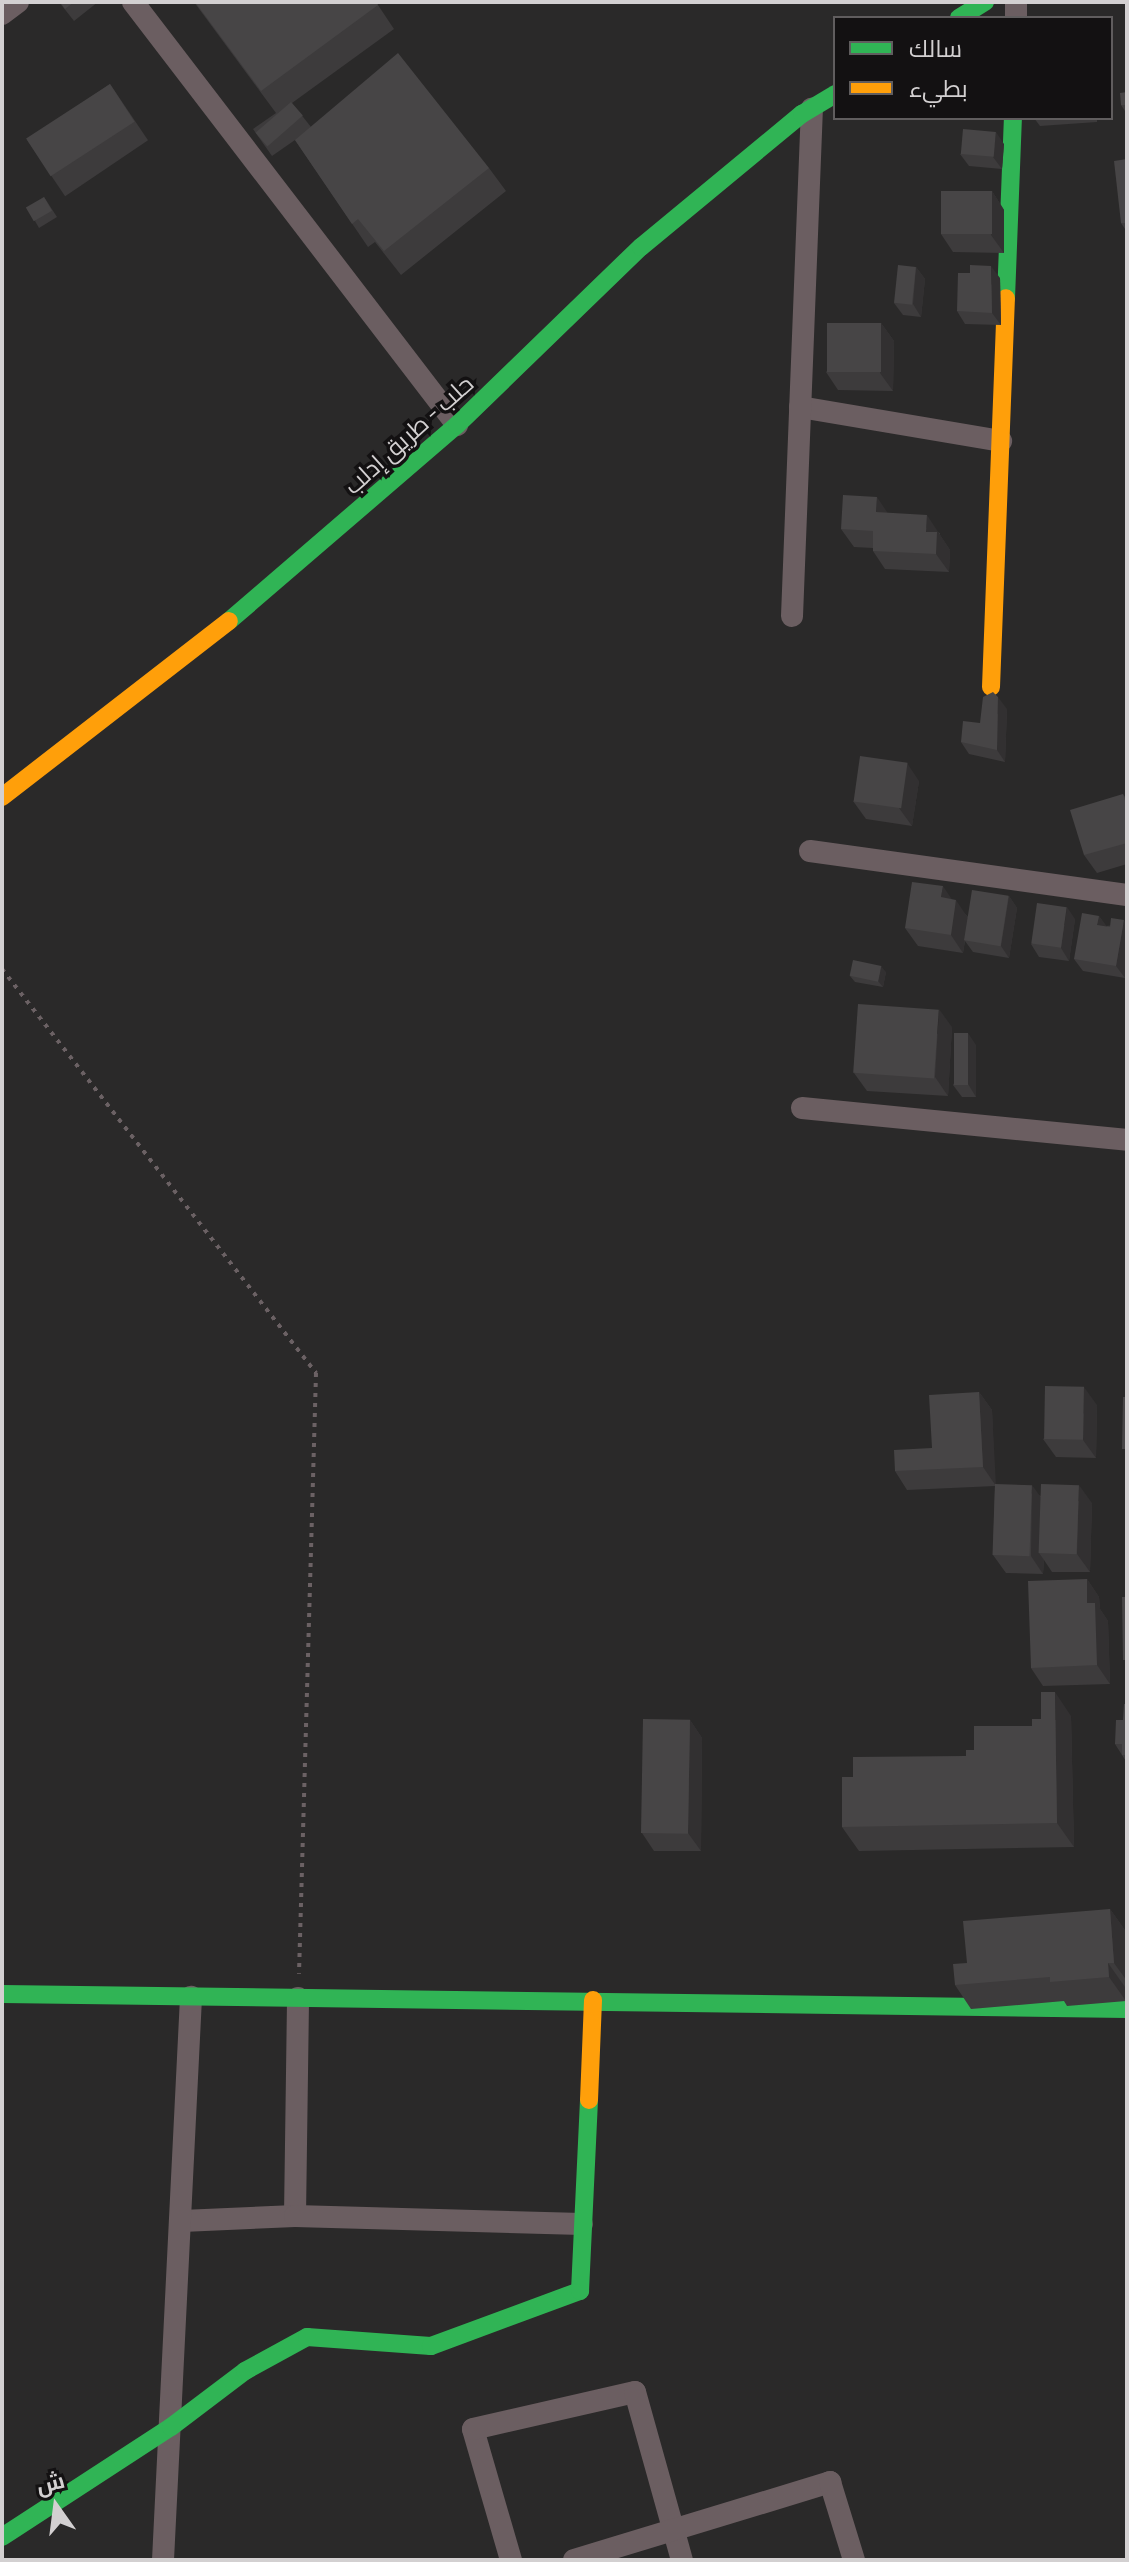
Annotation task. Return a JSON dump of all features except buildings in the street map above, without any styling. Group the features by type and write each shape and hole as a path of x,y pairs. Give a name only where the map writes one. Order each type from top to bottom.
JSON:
{"main road":[{"path":"962,16 985,2"},
{"name":"حلب - طريق إدلب","path":"2,797 206,641 457,425 641,247 812,108 833,95"},
{"path":"991,687 1013,120"},
{"path":"2,1994 1127,2009"},
{"path":"2,2537 171,2427 245,2371 307,2337 431,2346 580,2291 593,2000"}],"street":[{"path":"2,14 18,2"},
{"path":"133,2 457,425"},
{"path":"792,616 812,108"},
{"path":"800,407 1001,441"},
{"path":"810,851 1127,895"},
{"path":"802,1108 1127,1140"},
{"path":"163,2560 191,1997"},
{"path":"295,2216 298,1998"},
{"path":"182,2221 295,2216 582,2224"},
{"path":"511,2560 473,2429 635,2392 682,2560"},
{"path":"574,2560 830,2482 854,2560"}],"path":[{"path":"2,969 316,1373 298,1998"}],"traffic: fast":[{"path":"962,16 985,2"},
{"path":"229,621 457,425 641,247 802,114 833,95"},
{"path":"1006,298 1013,120"},
{"path":"2,1994 1127,2009"},
{"path":"2,2537 171,2427 245,2371 307,2337 431,2346 580,2291 589,2100"}],"traffic: slow":[{"path":"991,687 1006,298"},
{"path":"2,797 229,621"},
{"path":"589,2100 593,2000"}]}
